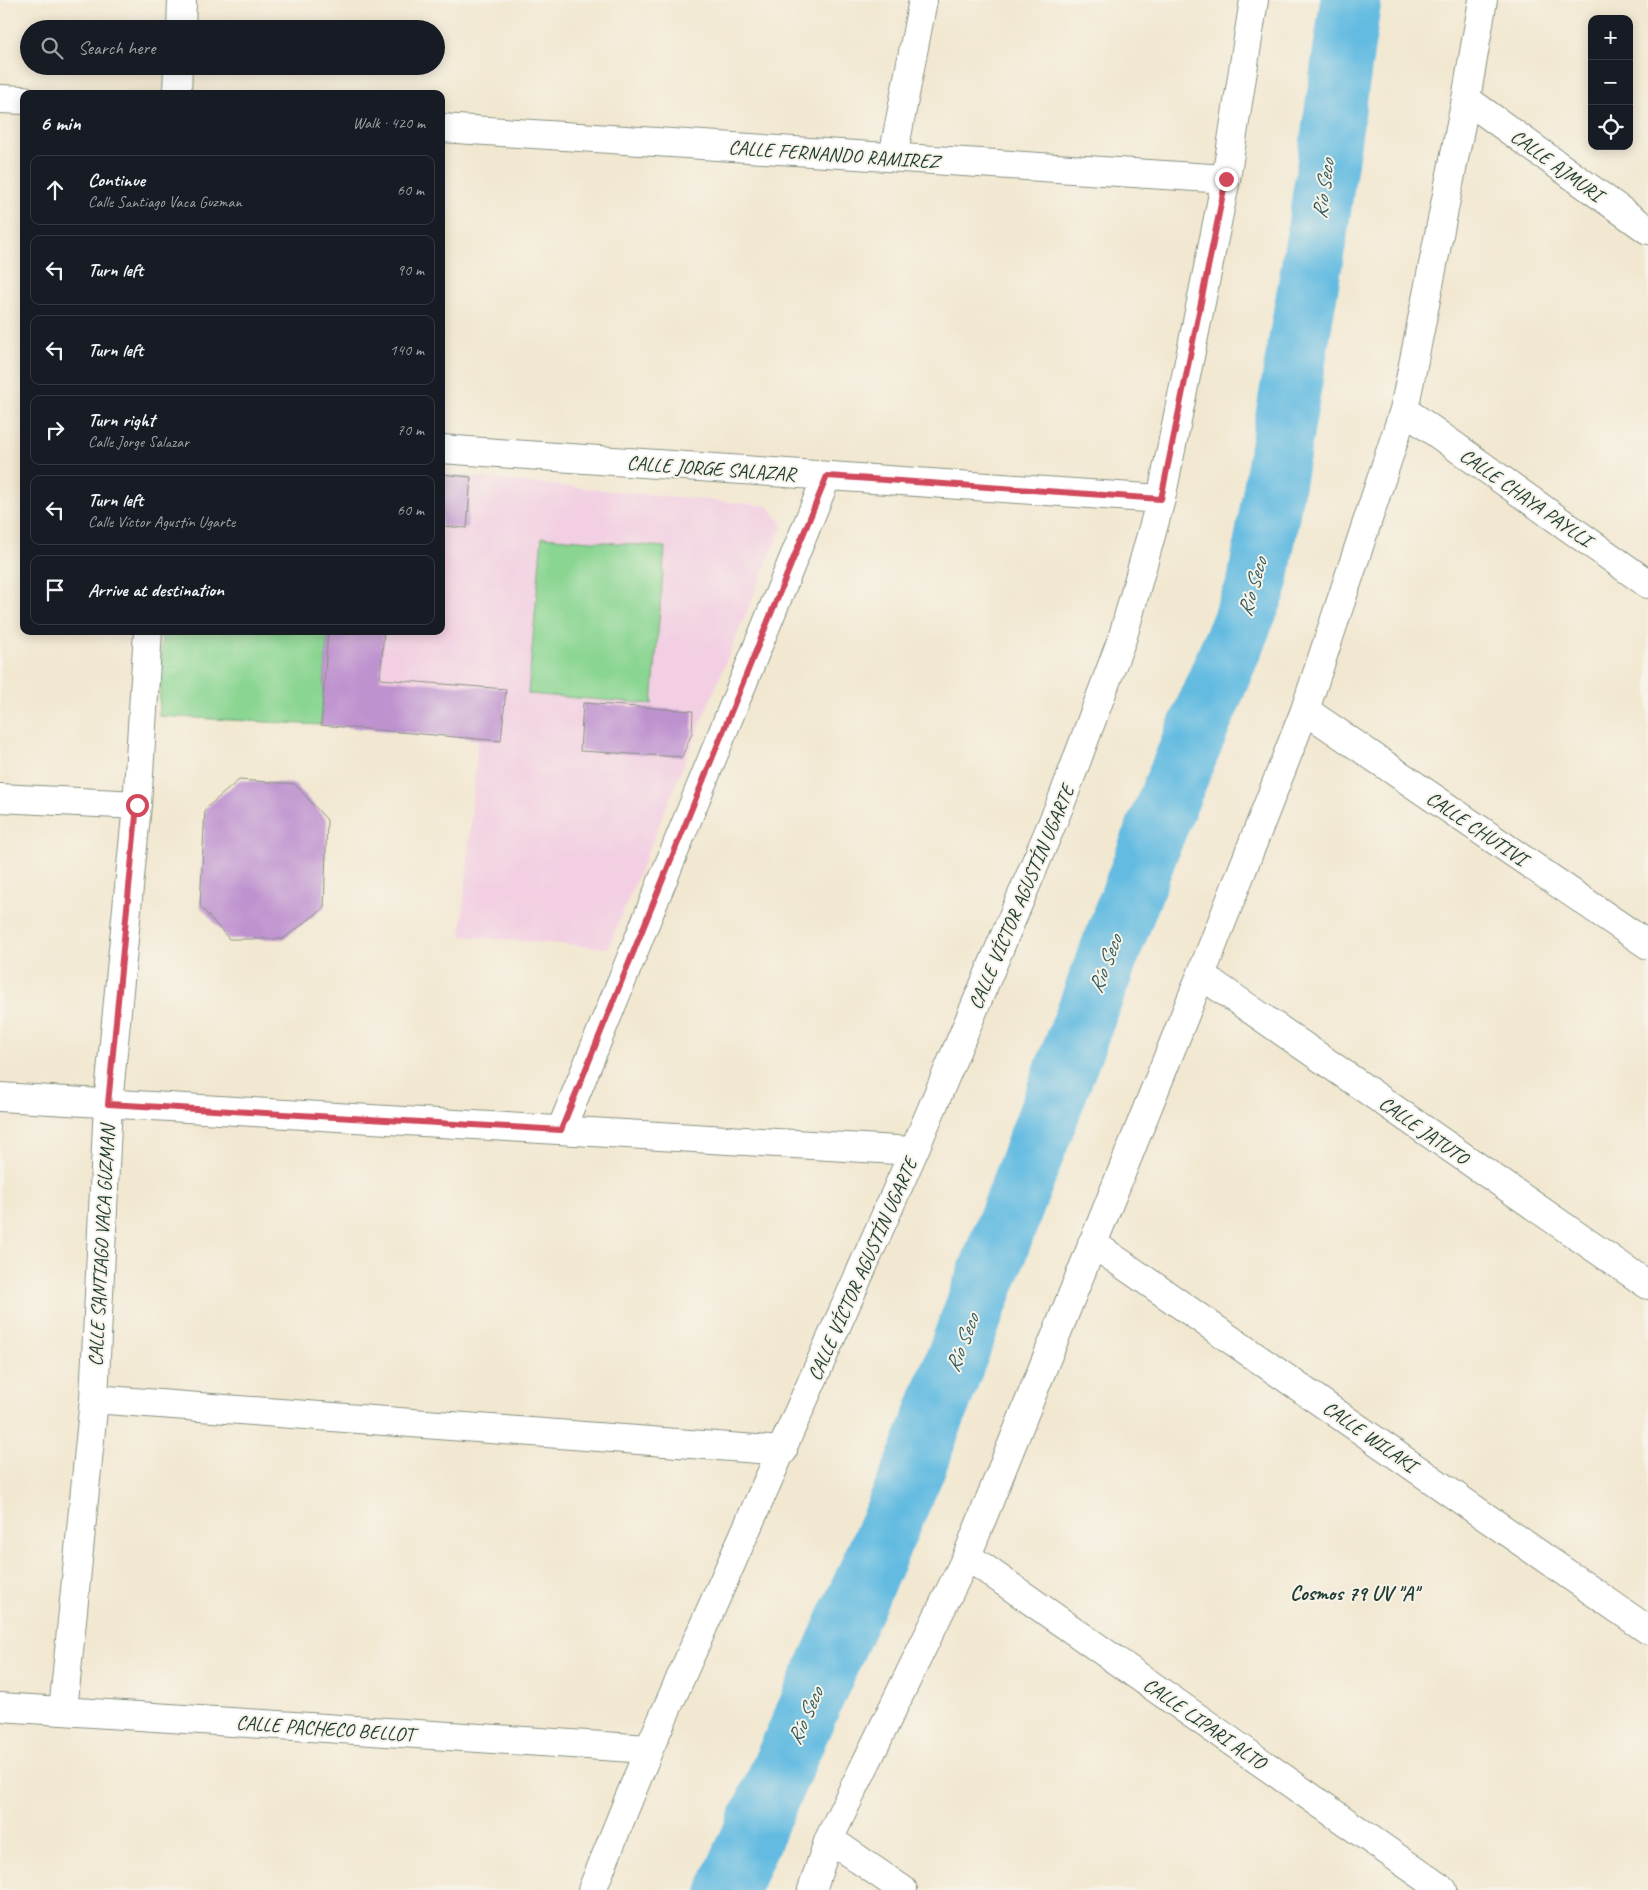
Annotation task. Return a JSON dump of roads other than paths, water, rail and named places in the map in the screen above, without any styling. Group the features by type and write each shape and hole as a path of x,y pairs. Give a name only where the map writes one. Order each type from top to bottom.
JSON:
{"street":[{"path":"181,20 182,0"},
{"path":"893,158 923,0"},
{"name":"CALLE VÍCTOR AGUSTÍN UGARTE","path":"592,1890 650,1749 914,1151 1062,800 1123,636 1161,499 1226,179 1254,0"},
{"path":"812,1890 829,1839 967,1556 1201,975 1305,710 1404,410 1466,99 1483,0"},
{"path":"177,90 178,75"},
{"path":"0,99 20,100"},
{"name":"CALLE AJMURI","path":"1466,99 1648,230"},
{"name":"CALLE FERNANDO RAMIREZ","path":"445,128 1226,179"},
{"name":"CALLE CHAYA PAYLLI","path":"1404,410 1648,584"},
{"name":"CALLE JORGE SALAZAR","path":"445,449 1161,499"},
{"path":"561,1130 827,476"},
{"name":"CALLE SANTIAGO VACA GUZMAN","path":"63,1711 94,1399 108,1104 137,805 148,635"},
{"name":"CALLE CHUTIVI","path":"1305,710 1648,945"},
{"path":"0,798 137,805"},
{"name":"CALLE JATUTO","path":"1201,975 1648,1286"},
{"path":"0,1097 914,1151"},
{"name":"CALLE WILAKI","path":"1092,1243 1648,1630"},
{"path":"94,1399 783,1451"},
{"name":"CALLE LIPARI ALTO","path":"967,1556 1443,1890"},
{"name":"CALLE PACHECO BELLOT","path":"0,1707 650,1749"},
{"path":"829,1839 903,1890"}],"waterway":[{"name":"Río Seco","path":"728,1890 914,1470 1155,832 1257,586 1317,234 1351,0"}],"district":[{"name":"Cosmos 79 UV \"A\"","path":"1354,1593"}]}
